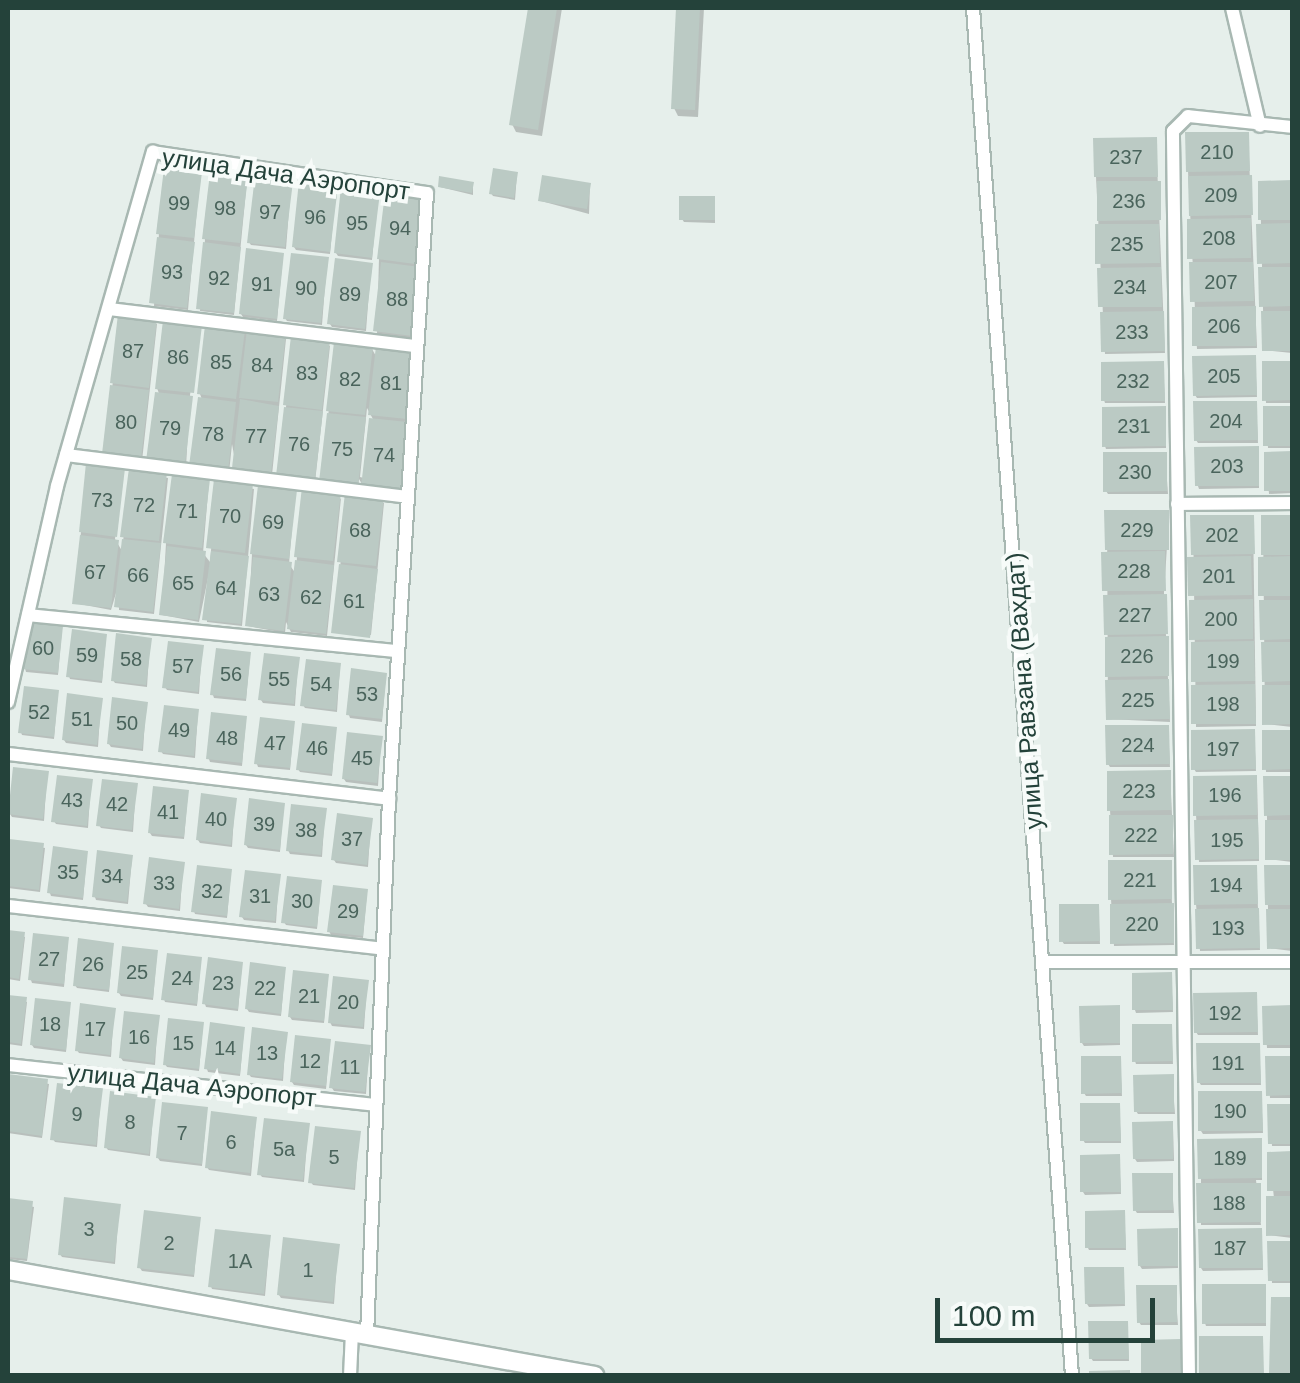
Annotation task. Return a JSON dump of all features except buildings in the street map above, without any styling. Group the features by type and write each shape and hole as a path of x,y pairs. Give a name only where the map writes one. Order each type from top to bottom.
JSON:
{"main road":[{"path":"8,1272 595,1376"}],"street":[{"name":"улица Равзана (Вахдат)","path":"973,8 1072,1376"},
{"path":"1232,8 1260,126"},
{"path":"1189,1376 1177,504 1177,120 1188,116 1292,127"},
{"name":"улица Дача Аэропорт","path":"8,702 66,455 153,152 427,193 388,800 376,1106 359,1334 350,1376"},
{"path":"109,309 417,346"},
{"path":"66,455 407,497"},
{"path":"1177,504 1292,503"},
{"path":"28,615 398,652"},
{"path":"8,754 388,800"},
{"path":"8,906 382,949"},
{"path":"1044,962 1292,962"},
{"name":"улица Дача Аэропорт","path":"8,1065 376,1106"}]}
